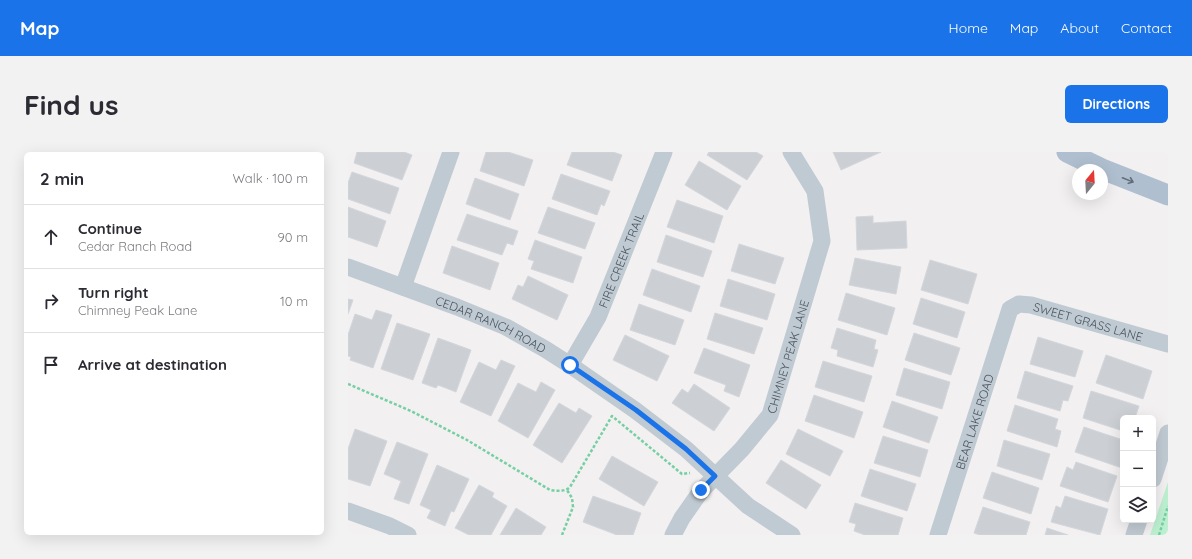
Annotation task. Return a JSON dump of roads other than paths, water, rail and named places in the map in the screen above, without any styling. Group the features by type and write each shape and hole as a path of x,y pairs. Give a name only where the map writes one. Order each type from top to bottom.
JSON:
{"main road":[{"path":"1067,152 1102,169 1168,195"}],"street":[{"path":"403,287 450,152"},
{"name":"FIRE CREEK TRAIL","path":"570,365 598,317 664,152"},
{"name":"CHIMNEY PEAK LANE","path":"673,535 690,504 742,449 770,415 822,241 815,192 791,152"},
{"name":"CEDAR RANCH ROAD","path":"348,267 457,307 506,327 570,365 636,410 686,449 748,506 792,535"},
{"name":"SWEET GRASS LANE","path":"1010,309 1019,304 1031,305 1168,344"},
{"name":"BEAR LAKE ROAD","path":"938,535 1010,309"},
{"path":"1156,470 1168,433"},
{"path":"348,511 390,526 408,535"},
{"path":"1134,535 1138,523"}]}
